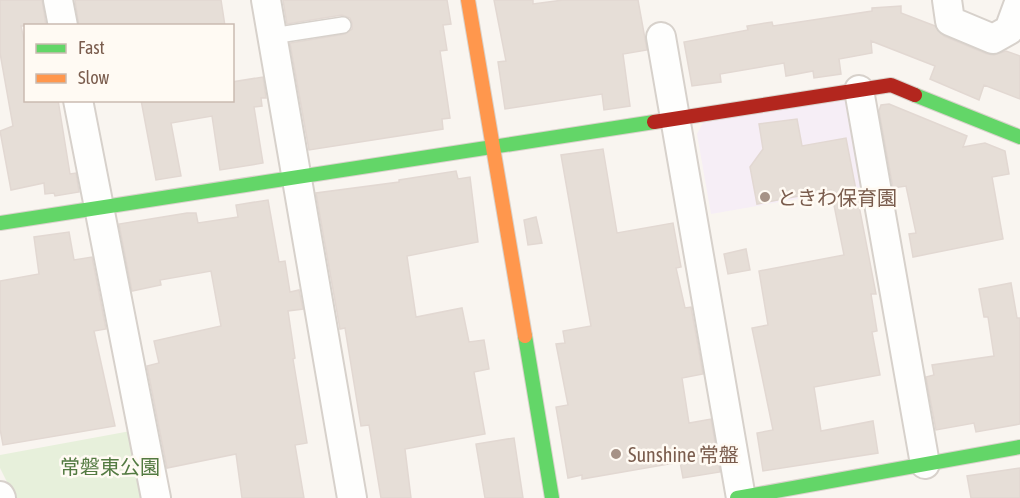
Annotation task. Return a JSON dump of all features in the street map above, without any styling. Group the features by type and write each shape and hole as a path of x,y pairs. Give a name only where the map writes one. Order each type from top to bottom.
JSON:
{"street":[{"path":"57,0 63,24"},
{"path":"266,0 352,498"},
{"path":"468,0 552,498"},
{"path":"947,0 950,21 993,39 1009,30 1020,0"},
{"path":"661,37 740,498 1020,447"},
{"path":"0,223 891,85 1020,137"},
{"path":"859,90 925,464"},
{"path":"78,102 156,498"}],"lane":[{"path":"272,36 344,25"}],"shaded area":[{"path":"850,96 866,187 711,214 697,134 704,121"}],"green space":[{"name":"常磐東公園","path":"136,430 150,498 15,498 0,468 0,455"}],"building":[{"path":"0,0 42,0 46,24 21,26 24,40 24,102 58,102 70,174 76,173 79,192 55,196 54,193 45,194 44,183 11,190 0,131 13,126 0,53"},
{"path":"75,0 221,0 225,24 79,24"},
{"path":"283,0 447,0 451,24 443,25 447,50 440,51 450,118 442,119 443,129 309,150 290,43 345,34 352,29 352,23 350,18 342,15 287,24"},
{"path":"494,0 533,0 533,4 563,0 638,0 647,50 623,54 630,106 604,110 602,94 505,109 498,62 506,61"},
{"path":"901,6 901,13 935,26 944,36 987,54 994,55 1006,51 1020,56 1020,99 984,85 979,100 930,79 935,66 871,41 872,53 839,59 841,74 814,78 813,71 786,76 784,63 720,74 721,82 692,86 684,42 748,30 747,26 772,22 773,26 872,11 872,8"},
{"path":"263,77 266,98 261,98 262,106 254,107 263,163 220,170 212,116 171,123 181,176 156,180 141,102 234,102 234,82"},
{"path":"889,104 967,136 963,147 985,143 1005,151 1009,174 992,177 1003,239 913,257 909,234 916,233 906,186 893,188 879,111 881,105"},
{"path":"797,119 802,146 846,138 876,294 871,294 877,331 872,332 880,375 814,387 821,431 873,421 878,453 763,471 757,433 773,430 752,328 768,325 759,271 844,255 831,190 757,204 750,167 763,149 759,124"},
{"path":"603,149 617,233 673,223 681,267 676,268 685,308 691,307 703,374 682,378 689,423 711,419 720,472 683,478 680,462 582,479 582,475 568,478 556,407 568,405 556,344 565,343 563,331 591,326 561,155"},
{"path":"456,171 458,179 470,177 478,242 407,256 416,317 462,308 469,342 484,340 489,369 474,372 485,434 405,449 411,498 381,498 369,425 361,426 345,328 340,329 316,193 399,182 399,180"},
{"path":"268,200 279,262 285,261 290,292 299,290 303,309 288,311 295,358 293,359 307,443 295,445 304,498 242,498 236,454 167,468 147,366 159,363 154,341 221,326 211,271 160,280 161,285 132,291 119,224 187,213 196,213 198,223 238,217 236,205"},
{"path":"536,217 542,243 528,245 524,220"},
{"path":"69,232 74,260 92,257 106,329 94,331 115,426 3,445 0,429 0,281 39,274 34,237"},
{"path":"746,249 750,270 728,274 724,254"},
{"path":"1011,283 1017,318 1020,318 1020,424 976,432 974,423 936,430 926,377 934,375 932,365 994,356 988,317 984,317 979,289"},
{"path":"514,438 523,498 485,498 476,444"},
{"path":"1020,468 1020,498 971,498 967,476"}],"traffic: fast":[{"path":"915,95 1020,137"},
{"path":"0,223 654,122"},
{"path":"525,336 552,498"},
{"path":"737,498 1020,447"}],"traffic: slow":[{"path":"468,0 525,336"}],"traffic: jam":[{"path":"654,122 891,85 915,95"}],"place":[{"name":"ときわ保育園","path":"765,197"},
{"name":"Sunshine 常盤","path":"616,454"}]}
